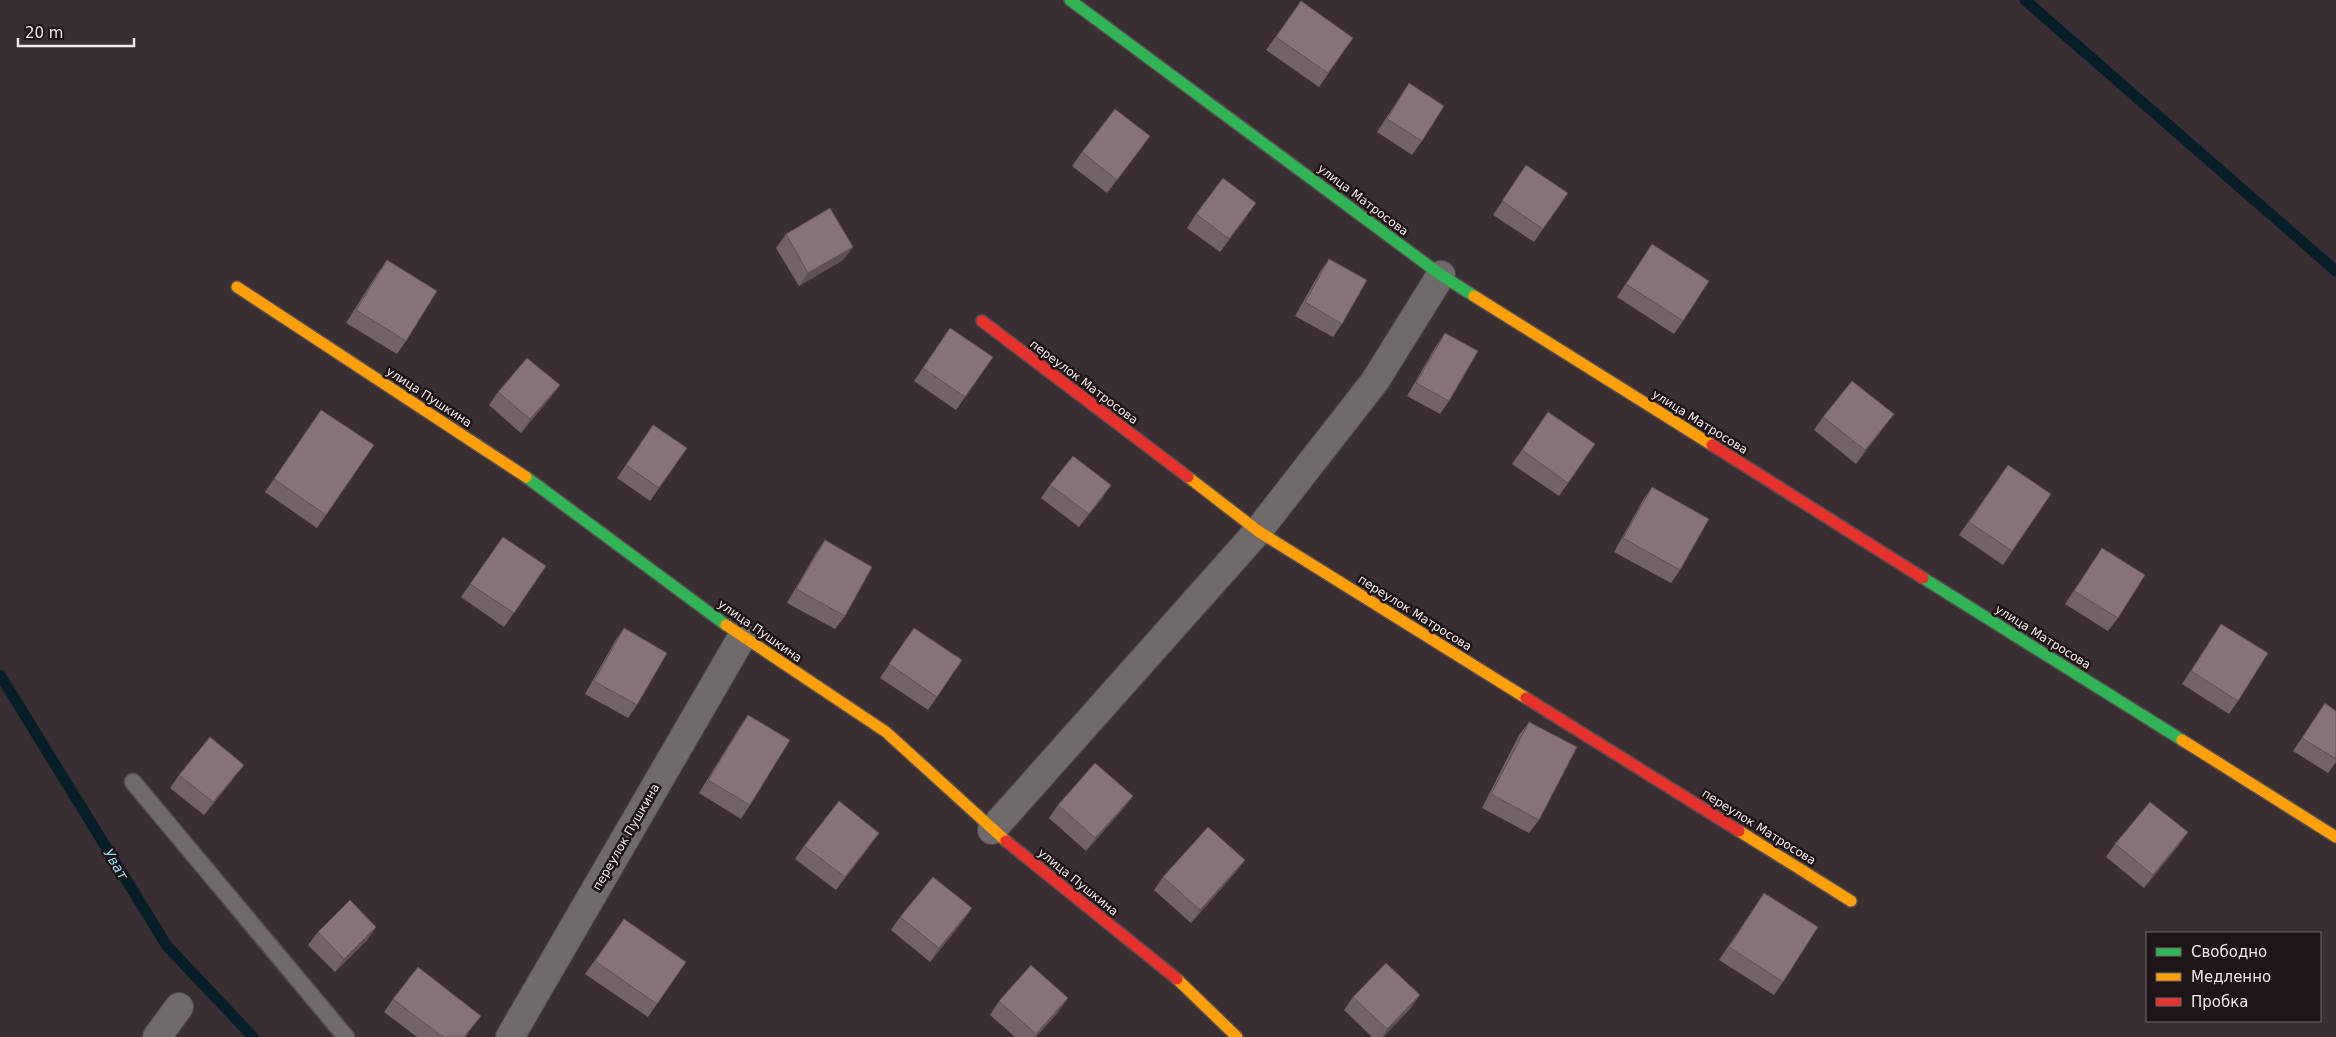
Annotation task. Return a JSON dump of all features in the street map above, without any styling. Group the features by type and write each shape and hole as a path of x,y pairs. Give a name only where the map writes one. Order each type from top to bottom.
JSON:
{"street":[{"name":"улица Матросова","path":"1070,0 1441,275 2336,837"},
{"path":"992,830 1258,531 1375,381 1441,275"},
{"name":"улица Пушкина","path":"237,287 542,488 742,637 886,732 992,830 1178,980 1237,1037"},
{"name":"переулок Матросова","path":"982,321 1258,531 1851,901"},
{"name":"переулок Пушкина","path":"510,1037 742,637"},
{"path":"156,1037 179,1007"}],"lane":[{"path":"133,782 346,1037"}],"building":[{"path":"1301,1 1353,38 1328,73 1276,37"},
{"path":"1409,83 1444,106 1422,141 1387,119"},
{"path":"1115,109 1150,136 1117,180 1082,152"},
{"path":"1526,165 1568,193 1543,229 1502,201"},
{"path":"1223,178 1256,203 1229,239 1196,214"},
{"path":"830,208 853,247 808,273 786,234"},
{"path":"1652,244 1709,281 1683,321 1626,284"},
{"path":"1329,259 1367,280 1342,324 1305,302"},
{"path":"387,260 437,291 406,341 356,310"},
{"path":"950,328 993,357 965,397 923,368"},
{"path":"1445,333 1478,351 1449,401 1416,383"},
{"path":"527,358 560,385 530,419 498,392"},
{"path":"1852,381 1894,414 1865,450 1823,417"},
{"path":"321,410 374,445 326,515 274,479"},
{"path":"1548,412 1595,444 1568,483 1522,450"},
{"path":"653,425 687,448 659,488 626,465"},
{"path":"1073,456 1111,485 1089,514 1050,485"},
{"path":"2008,465 2051,494 2012,551 1969,522"},
{"path":"1652,487 1709,519 1680,570 1623,538"},
{"path":"503,537 546,566 514,613 470,584"},
{"path":"825,540 872,567 845,616 796,589"},
{"path":"2102,548 2145,575 2118,618 2074,591"},
{"path":"2221,624 2268,653 2238,701 2191,671"},
{"path":"624,628 667,653 637,705 594,681"},
{"path":"914,628 962,660 937,697 889,664"},
{"path":"2325,703 2336,711 2336,759 2302,738"},
{"path":"748,715 790,740 750,805 708,780"},
{"path":"1529,722 1577,747 1539,820 1491,794"},
{"path":"210,737 244,765 213,802 179,775"},
{"path":"1095,763 1133,796 1095,838 1058,805"},
{"path":"839,801 879,833 845,877 804,846"},
{"path":"2150,802 2188,832 2153,875 2115,844"},
{"path":"1208,827 1245,860 1200,910 1163,877"},
{"path":"933,877 972,908 939,948 900,917"},
{"path":"1764,893 1818,927 1783,982 1729,947"},
{"path":"350,900 376,927 344,959 318,932"},
{"path":"624,919 686,962 657,1004 595,961"},
{"path":"1386,963 1420,995 1387,1029 1353,997"},
{"path":"1031,965 1068,998 1036,1034 999,1001"},
{"path":"418,967 481,1016 464,1037 443,1037 393,999"}],"waterway":[{"path":"2025,0 2336,271"},
{"name":"Уват","path":"0,675 167,946 253,1037"}],"traffic: fast":[{"path":"1070,0 1441,275 1474,296"},
{"path":"526,477 726,625"},
{"path":"1923,578 2182,740"}],"traffic: slow":[{"path":"237,287 526,477"},
{"path":"1474,296 1712,445"},
{"path":"1188,477 1258,531 1526,698"},
{"path":"726,625 886,732 1006,841"},
{"path":"2182,740 2336,837"},
{"path":"1739,831 1851,901"},
{"path":"1177,979 1237,1037"}],"traffic: jam":[{"path":"982,321 1188,477"},
{"path":"1712,445 1923,578"},
{"path":"1526,698 1739,831"},
{"path":"1006,841 1177,979"}]}
